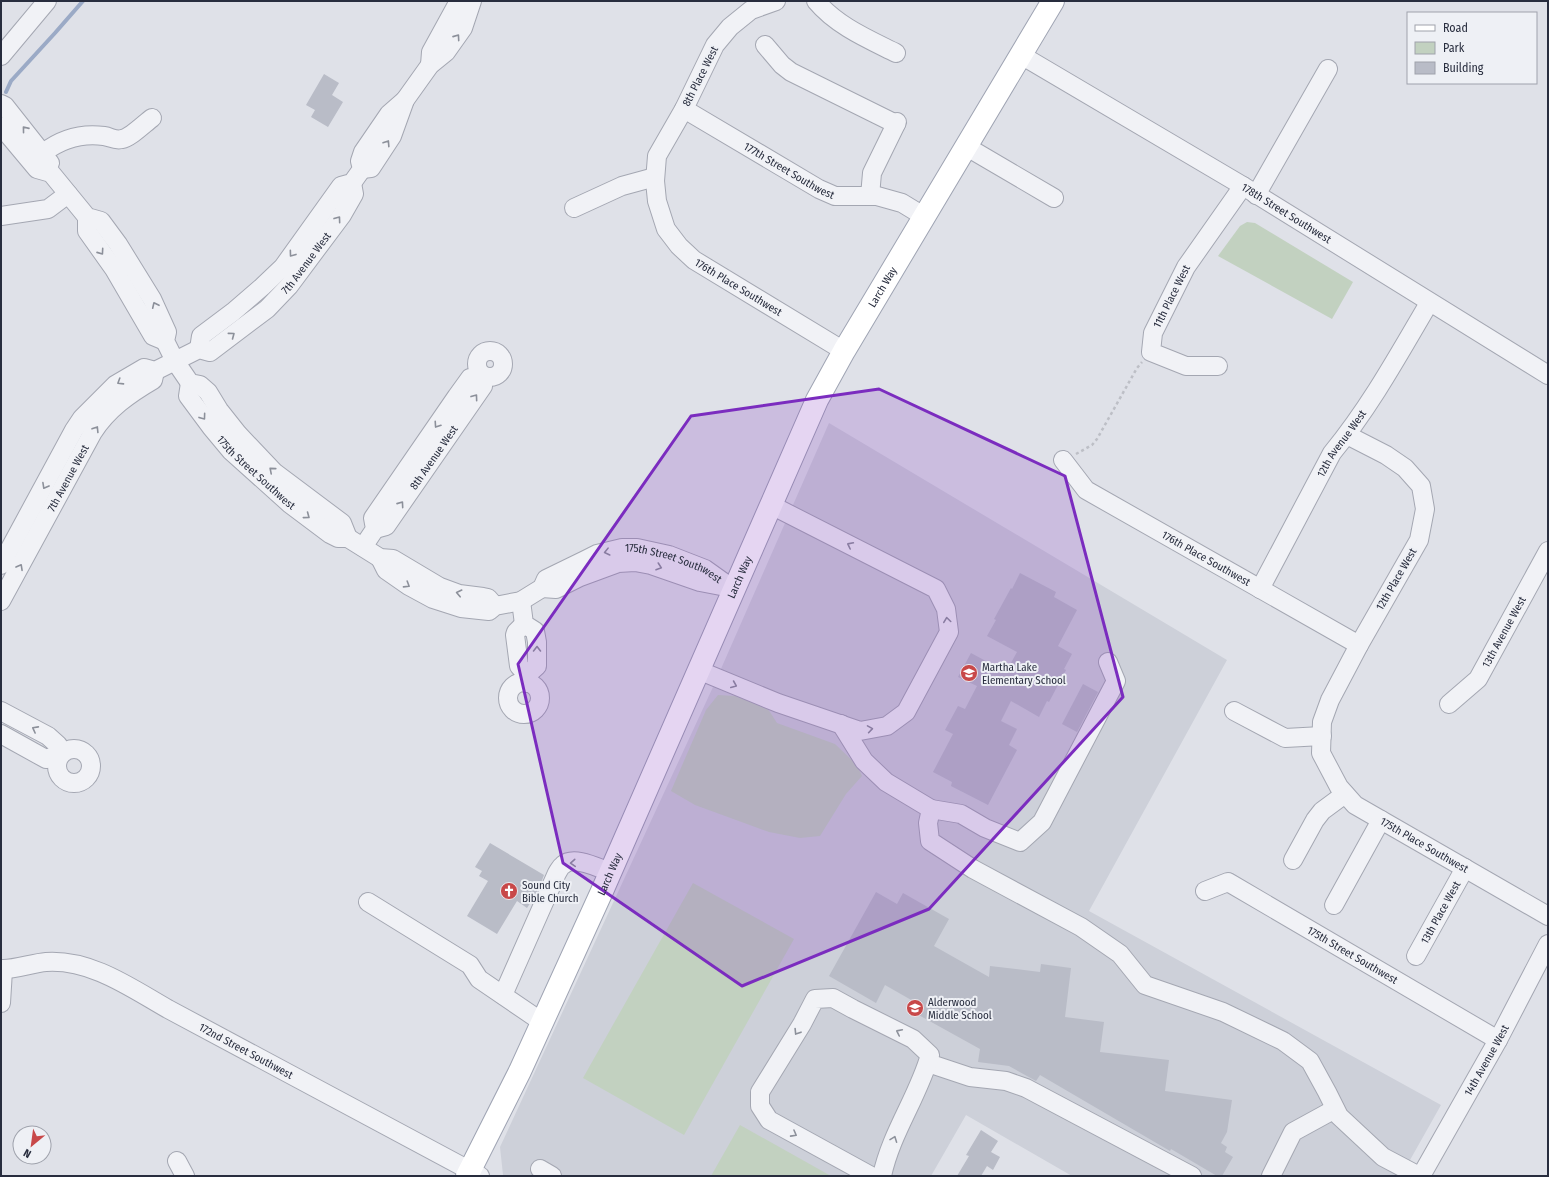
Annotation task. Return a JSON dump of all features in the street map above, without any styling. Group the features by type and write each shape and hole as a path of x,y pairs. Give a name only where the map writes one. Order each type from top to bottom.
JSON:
{"main road":[{"name":"Larch Way","path":"473,1174 610,872 817,400 844,351 1053,1"}],"street":[{"path":"1,56 47,1"},
{"name":"7th Avenue West","path":"430,65 431,52 459,1"},
{"name":"7th Avenue West","path":"1,565 74,430 82,418 115,385 144,368 154,371 199,349 201,336 233,312 283,267 341,186 357,176 363,152 389,114 405,100 430,65 446,52 462,28 472,1"},
{"name":"8th Place West","path":"657,200 655,177 657,156 684,109 715,45 730,27 751,10 776,1"},
{"path":"816,1 825,12 852,30 896,53"},
{"path":"765,45 782,65 791,72 896,123 872,173 870,196"},
{"name":"178th Street Southwest","path":"1021,56 1249,191 1548,375"},
{"name":"11th Place West","path":"1151,352 1153,333 1186,267 1249,191 1328,69"},
{"name":"175th Street Southwest","path":"1,104 5,106 50,161 50,173"},
{"name":"177th Street Southwest","path":"684,109 819,189 835,196 877,196 902,203 925,217"},
{"path":"43,152 54,144 69,138 90,135 106,136 115,140 124,139 152,118"},
{"name":"175th Street Southwest","path":"1,126 37,169 50,173 87,217 87,231 114,269 153,336 165,341 175,361 190,383 200,385 208,392 219,410 238,434 274,472 342,523 356,542 380,558 393,559 440,587 459,594 488,598 495,606 521,601 542,588 556,589 580,577 618,564 635,562 651,564 700,582 733,589"},
{"path":"967,147 1054,198"},
{"path":"574,208 622,186 655,177"},
{"path":"1,216 48,209 68,194"},
{"name":"176th Place Southwest","path":"657,200 666,229 679,246 694,260 844,351"},
{"name":"12th Avenue West","path":"1260,588 1332,453 1347,435 1379,388 1429,302"},
{"path":"1151,352 1186,366 1218,366"},
{"name":"7th Avenue West","path":"1,601 102,418 135,390 153,380 154,371"},
{"name":"8th Avenue West","path":"356,542 374,529 386,526 483,386 481,376"},
{"name":"12th Place West","path":"1321,745 1322,722 1330,700 1359,644 1419,540 1425,509 1421,486 1405,468 1386,455 1347,435"},
{"name":"176th Place Southwest","path":"1063,460 1086,490 1359,644"},
{"path":"698,670 778,703 860,731 887,726 906,712 949,632 946,609 936,589 771,505"},
{"name":"13th Avenue West","path":"1449,704 1478,679 1548,551"},
{"path":"521,601 524,624 516,632 515,636 519,666 526,679"},
{"path":"841,724 864,761 886,782 930,808 961,814 985,828 1020,842 1042,822 1116,681 1108,662"},
{"path":"1,711 48,736 58,745 58,756 46,759 1,734"},
{"path":"1234,711 1285,738 1321,745"},
{"name":"175th Place Southwest","path":"1321,745 1339,787 1354,805 1548,916"},
{"path":"1293,860 1315,820 1322,811 1345,794"},
{"path":"930,808 928,823 930,841 973,868 1081,927 1120,954 1146,985 1223,1012 1284,1041 1310,1061 1339,1116 1383,1157 1420,1176"},
{"path":"1334,905 1381,820"},
{"path":"503,995 557,873 563,865 571,861 582,862 610,872"},
{"name":"13th Place West","path":"1416,956 1465,868"},
{"name":"175th Street Southwest","path":"1205,891 1228,882 1498,1040"},
{"path":"368,902 470,965 479,979 542,1022"},
{"name":"14th Avenue West","path":"1420,1176 1498,1040 1548,944"},
{"name":"172nd Street Southwest","path":"2,969 47,962 65,962 86,966 134,990 473,1174"},
{"path":"1,1003 2,969"},
{"path":"871,1176 769,1120 760,1106 760,1092 815,1000 833,998 913,1039 930,1055 924,1076 903,1115 882,1176"},
{"path":"928,1063 970,1078 1006,1081 1026,1088 1192,1176"},
{"path":"1271,1176 1294,1132 1335,1109"}],"path":[{"path":"1063,460 1092,445 1137,368 1151,352"}],"highlighted area":[{"path":"879,389 1065,476 1123,697 929,909 742,986 563,863 518,664 691,416"}],"shaded area":[{"name":"Alderwood Middle School","path":"829,423 1227,660 1089,911 1441,1105 1401,1176 1072,1176 966,1115 931,1176 503,1175 500,1147 713,687"}],"green space":[{"path":"1247,222 1255,223 1353,282 1332,319 1218,256 1240,226"},
{"path":"718,695 735,696 765,706 777,723 835,744 857,765 862,776 846,794 820,836 800,838 769,832 695,805 671,791 706,710"},
{"path":"693,883 794,939 684,1135 583,1078"},
{"path":"740,1125 831,1176 711,1176"}],"building":[{"path":"324,74 339,83 332,95 343,102 328,127 311,117 315,110 306,105"},
{"path":"1020,573 1056,592 1054,597 1077,610 1058,646 1072,654 1064,669 1066,670 1039,717 1011,701 1001,721 1017,729 1009,745 1017,750 988,805 951,786 952,782 933,772 953,734 945,730 958,706 965,709 977,686 958,677 971,653 1006,672 1017,652 987,636 996,620 994,619"},
{"path":"1083,684 1098,692 1077,732 1062,724"},
{"name":"Sound City Bible Church","path":"490,843 544,875 538,891 527,908 517,901 497,934 467,916 488,881 479,876 482,871 475,867"},
{"path":"876,892 897,904 903,893 949,919 934,946 989,977 990,966 1040,972 1041,964 1071,968 1065,1017 1104,1022 1100,1052 1169,1060 1165,1091 1232,1100 1227,1132 1221,1143 1227,1147 1225,1152 1233,1157 1222,1176 1217,1176 1171,1149 1170,1151 1040,1075 1036,1081 1009,1066 978,1062 980,1049 915,1013 920,1005 885,985 876,1003 829,976"},
{"path":"981,1130 998,1141 991,1152 1000,1157 993,1170 987,1166 981,1176 957,1176 969,1156 966,1155"}],"waterway":[{"path":"6,92 11,81 83,1"}],"place":[{"name":"Martha Lake Elementary School","path":"969,673"},
{"name":"Sound City Bible Church","path":"509,891"},
{"name":"Alderwood Middle School","path":"915,1008"}]}
